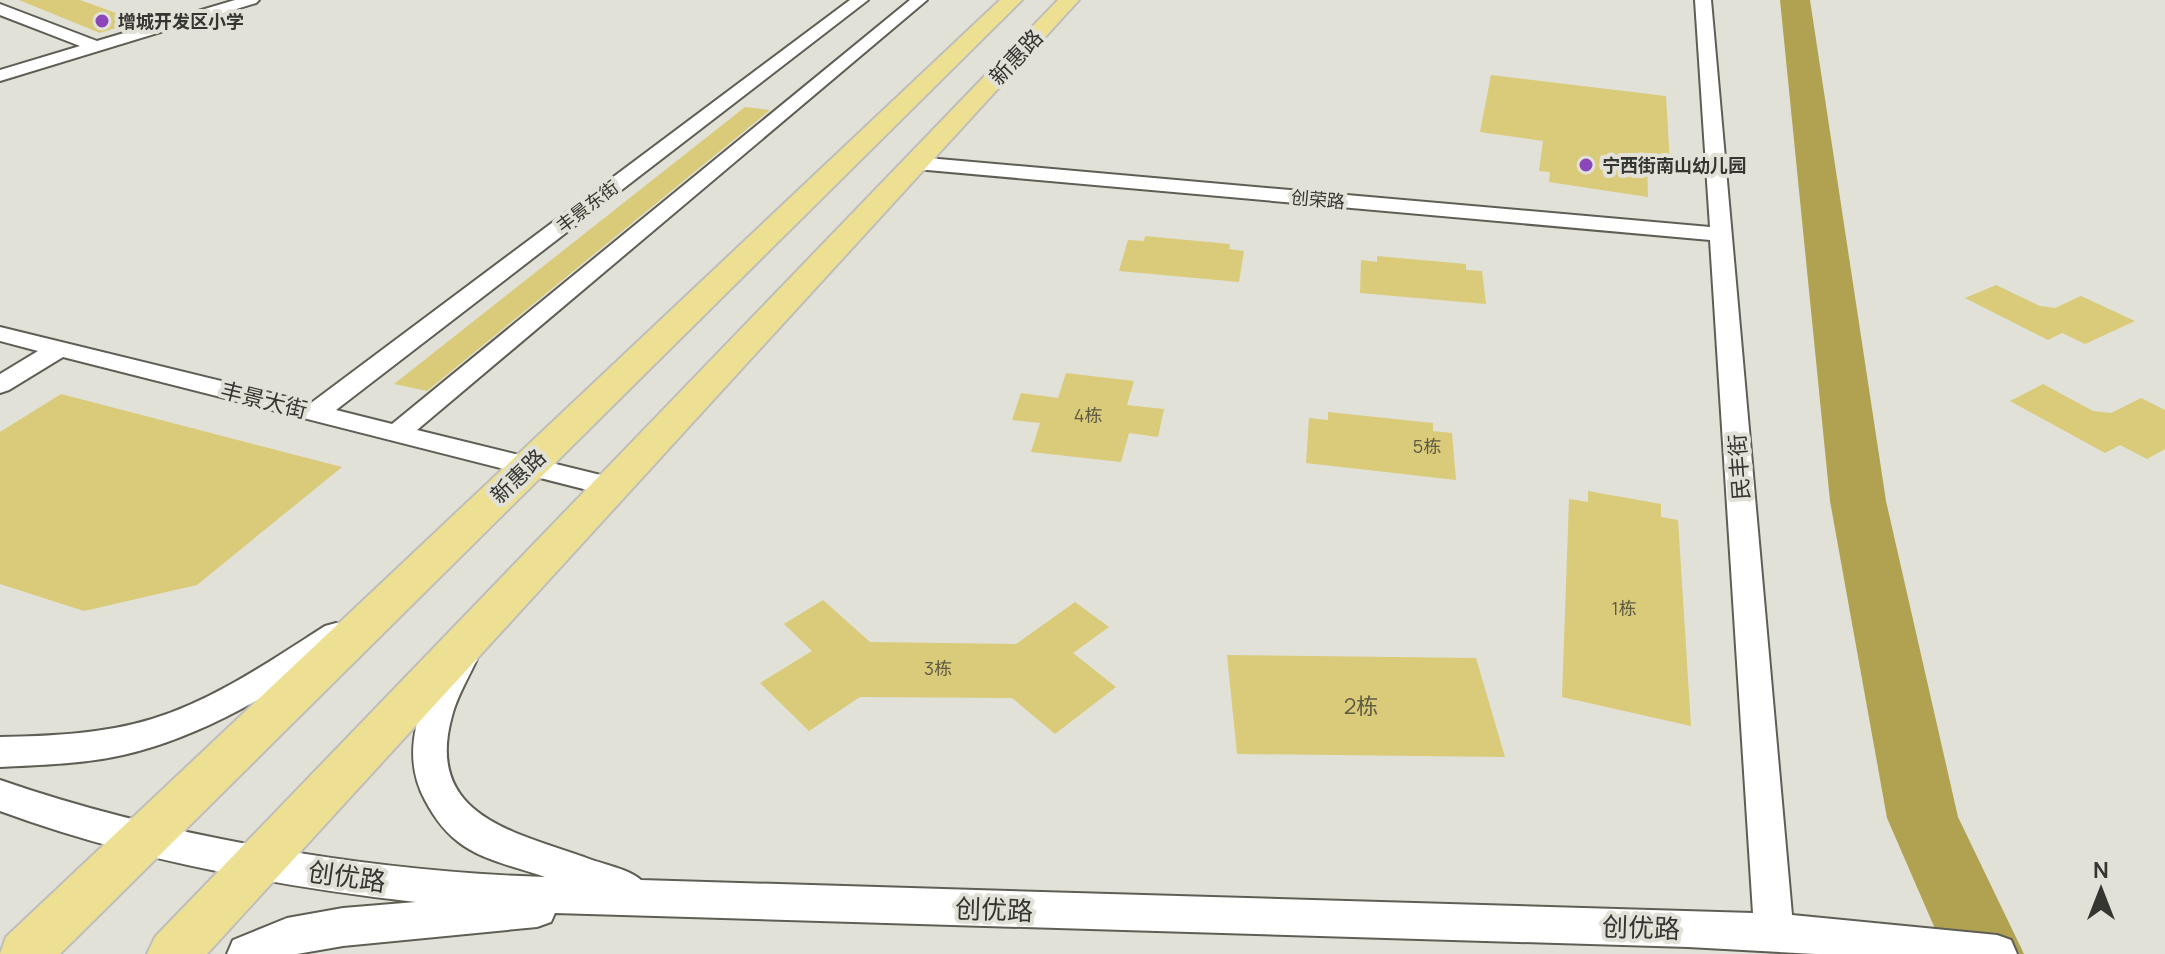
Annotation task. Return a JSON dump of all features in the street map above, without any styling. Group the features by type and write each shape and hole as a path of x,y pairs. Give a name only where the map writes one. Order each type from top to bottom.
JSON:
{"main road":[{"name":"新惠路","path":"30,948 1012,0"},
{"name":"新惠路","path":"173,954 1069,0"}],"street":[{"path":"0,76 251,0"},
{"name":"丰景东街","path":"315,413 860,0"},
{"path":"397,433 919,0"},
{"name":"民丰街","path":"1703,0 1774,933"},
{"path":"0,9 97,47"},
{"name":"创荣路","path":"916,163 1721,234"},
{"name":"丰景大街","path":"0,334 611,487"},
{"path":"0,385 59,349"},
{"path":"0,752 73,749 125,740 178,724 229,701 384,605"},
{"path":"472,634 435,715 429,750 434,783 450,812 479,836 649,899"},
{"name":"创优路","path":"0,795 142,838 257,863 382,882 513,894 1672,927 1846,937 1997,954"},
{"path":"247,954 287,937 343,927 649,899"}],"building":[{"path":"19,0 80,0 138,21 100,33"},
{"path":"1491,75 1666,96 1670,164 1647,161 1648,197 1549,182 1550,172 1539,171 1543,141 1480,132"},
{"path":"745,107 770,110 427,391 394,384"},
{"path":"1145,236 1230,244 1229,249 1244,251 1239,282 1119,271 1128,240 1144,241"},
{"path":"1377,256 1466,264 1466,270 1482,271 1486,304 1360,293 1361,260 1377,262"},
{"path":"1996,285 2040,306 2055,308 2081,296 2135,321 2085,344 2062,333 2048,340 1965,298"},
{"path":"1066,373 1134,381 1127,405 1164,409 1158,437 1129,433 1121,462 1031,452 1040,423 1012,420 1021,393 1058,398"},
{"path":"2043,384 2093,411 2111,413 2141,398 2165,410 2165,449 2147,459 2120,445 2105,453 2010,401"},
{"path":"61,394 342,467 197,585 84,611 0,584 0,432"},
{"path":"1328,412 1433,423 1433,431 1452,433 1456,480 1306,463 1309,418 1328,420"},
{"path":"1588,491 1661,504 1661,517 1678,520 1691,726 1562,697 1569,499 1588,502"},
{"path":"823,600 870,642 1016,644 1075,602 1109,627 1073,653 1116,687 1055,734 1012,698 860,697 809,731 760,683 812,651 784,624"},
{"path":"1227,655 1476,658 1505,757 1237,754"}],"waterway":[{"path":"1795,0 1858,501 1923,818 1985,954"}],"place":[{"name":"增城开发区小学","path":"102,21"},
{"name":"宁西街南山幼儿园","path":"1586,165"}]}
